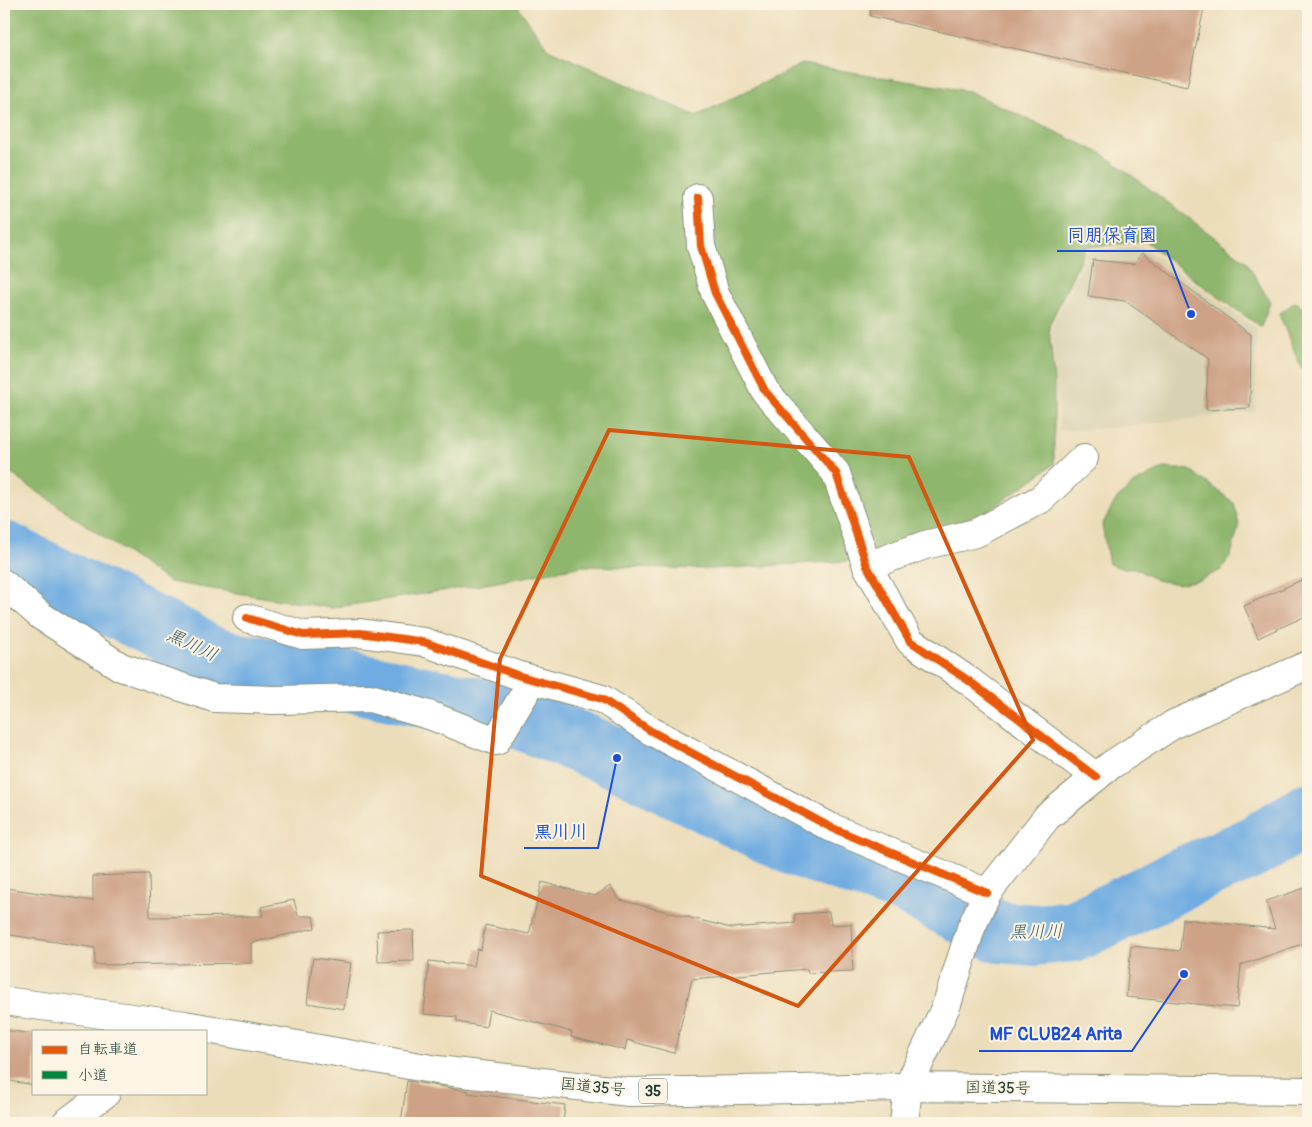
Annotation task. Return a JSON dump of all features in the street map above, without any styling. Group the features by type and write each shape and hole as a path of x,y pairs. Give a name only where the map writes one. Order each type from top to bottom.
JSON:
{"main road":[{"path":"698,198 701,246 715,293 765,391 836,473 866,566 910,641 969,681 1096,776"},
{"path":"866,566 924,545 976,533 1041,499 1084,458"},
{"path":"4,584 41,616 121,667 214,698 275,700 370,698 429,715 496,741 532,681"},
{"path":"247,618 303,635 360,633 424,642 532,681 602,699 651,731 830,827 987,893"},
{"path":"904,1123 908,1087 947,1004 971,928 987,893 1047,817 1111,765 1174,724 1308,665"},
{"name":"国道35号","path":"4,1001 182,1028"},
{"name":"国道35号","path":"208,1032 437,1070 629,1092 908,1087 1308,1091"},
{"path":"66,1123 105,1094"}],"highlighted area":[{"path":"609,430 909,457 1033,740 798,1006 481,876 500,659"}],"shaded area":[{"path":"1140,246 1257,329 1255,412 1109,428 1059,431 1052,327 1087,252"}],"green space":[{"path":"4,4 516,4 548,49 696,116 802,64 968,91 1103,154 1246,261 1270,302 1261,327 1207,289 1145,241 1086,247 1049,326 1054,381 1054,464 990,510 849,561 711,569 583,566 481,585 331,608 169,582 13,475 4,465"},
{"path":"1295,302 1308,312 1308,374 1300,366 1279,314"},
{"path":"1164,468 1190,470 1234,503 1239,525 1231,555 1221,570 1200,580 1178,584 1156,580 1135,568 1121,568 1109,564 1102,525 1116,500 1133,484"}],"building":[{"path":"871,4 1205,4 1187,87 870,16"},
{"path":"1142,253 1251,335 1250,408 1206,410 1208,359 1125,301 1088,296 1093,260 1134,264"},
{"path":"1308,577 1308,615 1258,638 1244,606"},
{"path":"149,874 150,917 263,916 261,907 294,900 298,916 313,916 315,928 251,943 251,963 95,965 95,948 4,934 6,888 93,901 93,876"},
{"path":"542,882 595,896 610,886 620,900 731,928 795,923 795,914 829,912 831,925 851,924 853,971 808,973 807,969 692,979 674,1053 627,1040 625,1050 571,1037 572,1032 489,1010 486,1027 457,1022 457,1017 424,1014 429,961 474,966 477,949 481,950 485,925 529,934"},
{"path":"1308,887 1308,942 1241,965 1237,1008 1126,997 1131,946 1180,951 1183,919 1275,929 1266,901"},
{"path":"413,930 414,961 378,962 377,931"},
{"path":"313,958 351,963 344,1009 307,1003"},
{"path":"4,1030 32,1034 32,1085 4,1080"},
{"path":"407,1081 469,1091 468,1093 565,1105 563,1123 401,1123"}],"waterway":[{"name":"黒川川","path":"4,552 186,642 204,654 238,664 340,679 514,716 617,758 794,845 907,884 999,932 1036,935 1074,931 1184,877 1250,849 1308,814"}],"cycle path":[{"path":"698,198 701,246 715,293 765,391 836,473 867,566 910,641 969,681 1096,777"},
{"path":"247,618 303,635 360,633 424,642 520,676 602,699 651,731 830,827 987,893"}],"place":[{"name":"同朋保育園","path":"1191,314"},
{"name":"黒川川","path":"617,758"},
{"name":"MF CLUB24 Arita","path":"1184,974"}]}
